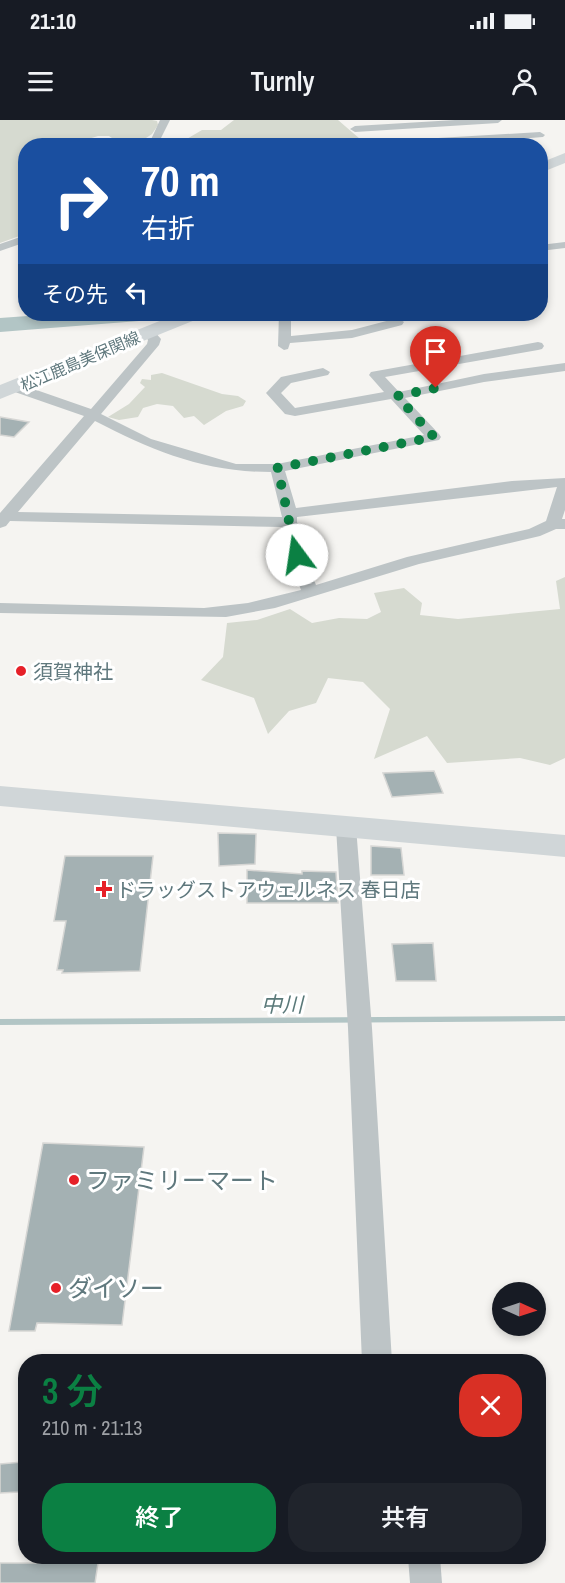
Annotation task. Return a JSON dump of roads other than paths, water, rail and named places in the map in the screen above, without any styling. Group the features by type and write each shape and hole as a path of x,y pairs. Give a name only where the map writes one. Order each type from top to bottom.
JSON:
{"main road":[{"path":"548,165 565,158"},
{"name":"松江鹿島美保関線","path":"8,391 177,321"}],"street":[{"path":"156,138 165,120"},
{"path":"345,120 363,136"},
{"path":"355,129 397,123 498,120"},
{"path":"489,138 540,135"},
{"path":"0,248 18,241"},
{"path":"548,247 565,245"},
{"path":"285,321 284,343 352,334 398,322"},
{"path":"3,520 153,345 155,339 149,333"},
{"path":"8,391 93,415 146,442 205,461 236,468 277,468 434,437 395,395 376,375 533,342 565,367 484,378 395,395 295,412 290,411 273,393 286,380 323,372"},
{"path":"277,468 297,555 311,593"},
{"path":"0,608 221,613 254,609 393,566 534,533 559,524 565,484 512,486 289,518 3,520"},
{"path":"0,796 565,846"},
{"path":"346,827 359,1019 377,1354"},
{"path":"425,1564 426,1583"}],"waterway":[{"path":"0,325 51,321"}],"place":[{"name":"須賀神社","path":"21,671"},
{"name":"ドラッグストアウェルネス 春日店","path":"104,889"},
{"name":"ファミリーマート","path":"74,1180"},
{"name":"ダイソー","path":"56,1288"}],"water label":[{"name":"中川","path":"282,1004"}]}
